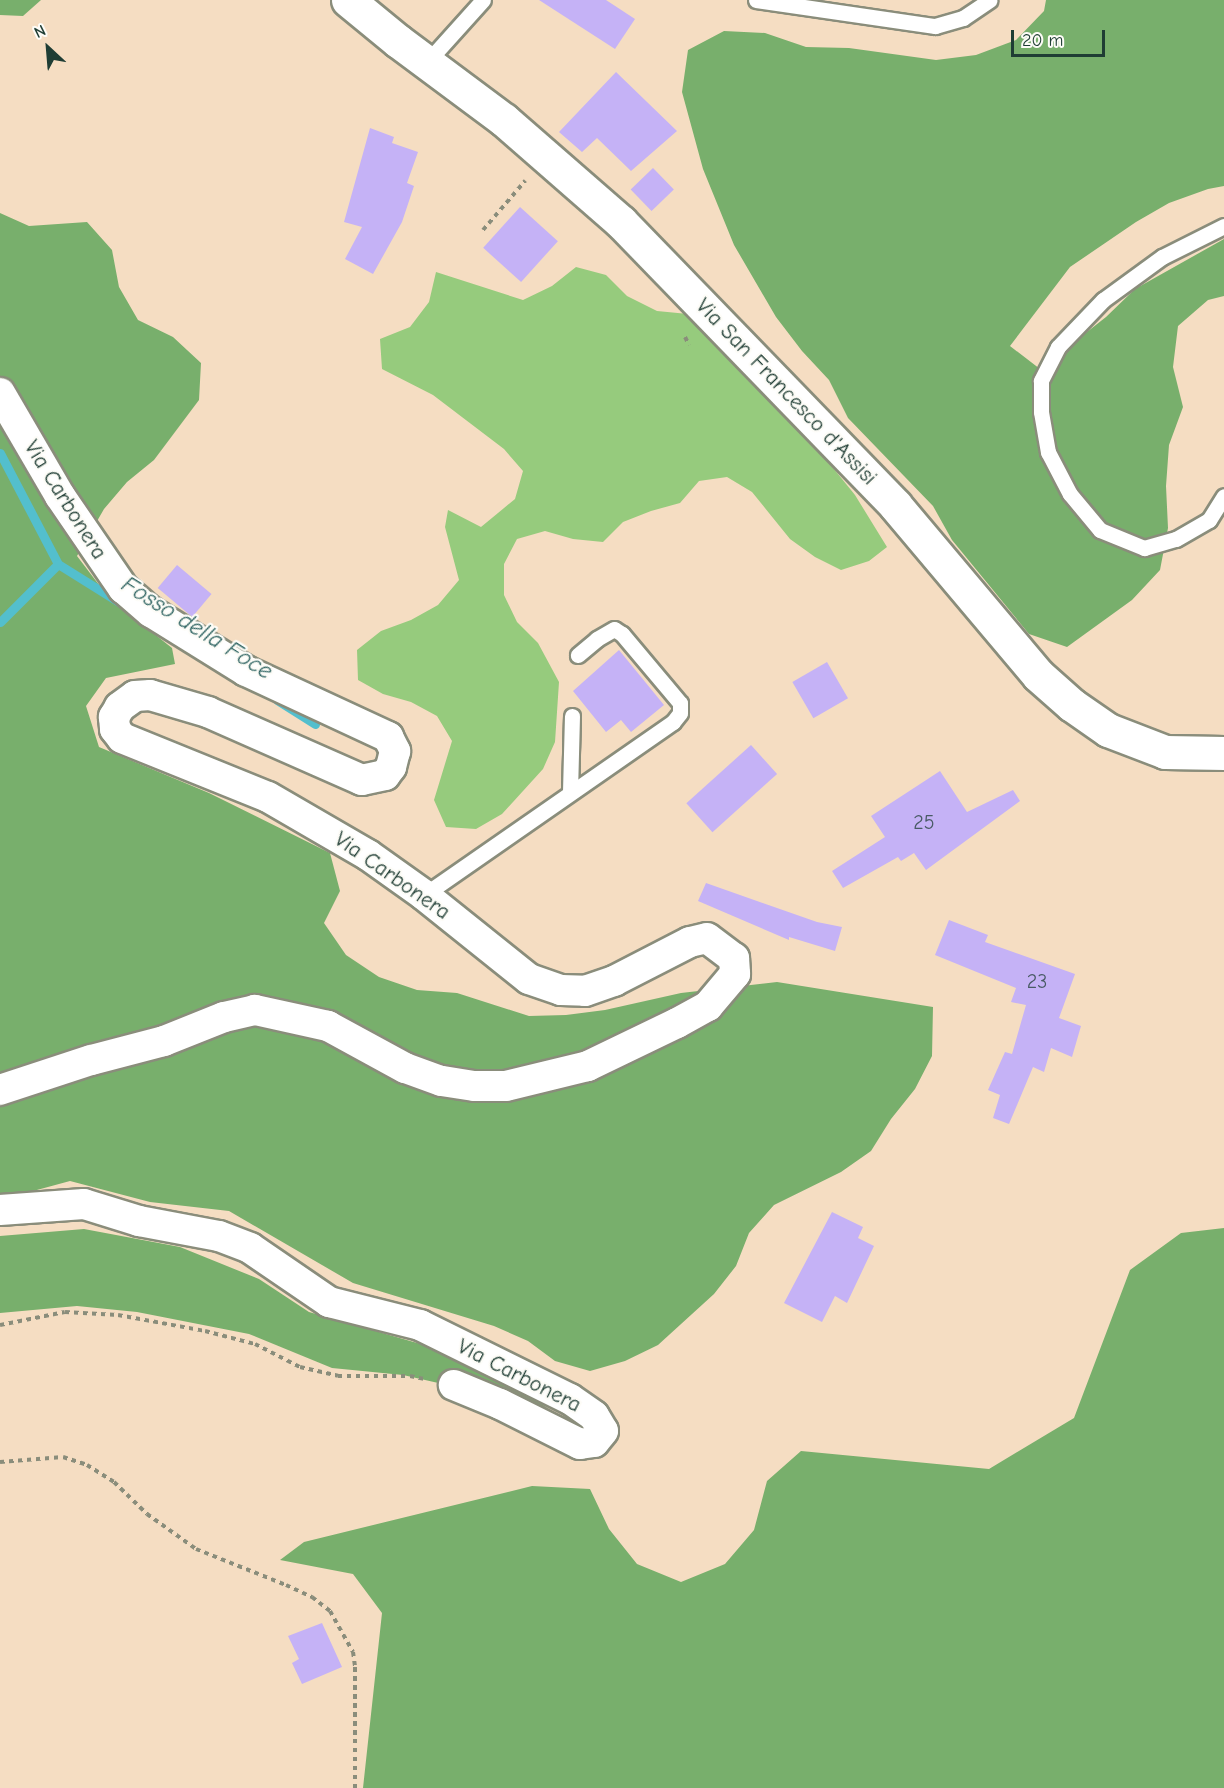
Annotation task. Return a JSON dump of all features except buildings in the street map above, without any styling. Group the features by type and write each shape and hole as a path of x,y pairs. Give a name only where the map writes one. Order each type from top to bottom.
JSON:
{"main road":[{"name":"Via San Francesco d'Assisi","path":"348,0 540,149 621,222 895,505 1038,675 1072,705 1108,730 1165,752 1224,753"}],"street":[{"name":"Via Carbonera","path":"0,393 84,534 123,588 151,612 246,670 382,733 388,737 395,752 391,767 385,775 362,780 208,712 150,695 135,696 120,707 114,717 115,729 122,738 268,797 368,855 424,895 529,979 561,990 585,991 614,981 690,942 707,938 734,958 735,974 708,1006 677,1023 588,1066 506,1086 474,1086 441,1081 405,1068 328,1026 255,1010 224,1017 164,1041 91,1060 0,1090"},
{"name":"Via Carbonera","path":"0,1210 84,1204 148,1224 219,1236 250,1248 329,1302 420,1325 570,1399 594,1416 603,1431 594,1442 580,1444 500,1404 454,1385"}],"lane":[{"path":"428,61 483,0"},
{"path":"756,0 935,26 963,18 990,0"},
{"path":"1224,226 1162,257 1103,300 1058,347 1041,381 1041,412 1048,452 1070,494 1100,530 1144,548 1176,539 1209,520 1224,496"},
{"path":"424,895 673,722 680,712 680,703 622,634 614,629 597,639 578,656"},
{"path":"570,792 572,716"}],"path":[{"path":"483,230 530,175"},
{"name":"Via Carbonera","path":"0,1325 65,1312 118,1315 205,1331 255,1344 300,1367 338,1376 410,1376 454,1385"},
{"path":"0,1462 63,1457 87,1465 114,1482 147,1514 196,1550 286,1585 312,1597 330,1611 353,1652 355,1788"}],"green space":[{"path":"0,0 41,0 23,16 0,15"},
{"path":"1046,0 1224,0 1224,186 1208,189 1169,203 1136,222 1070,267 1010,346 1040,369 1106,317 1135,289 1224,239 1224,296 1208,300 1178,326 1173,367 1183,407 1169,445 1166,486 1168,528 1160,570 1132,600 1067,647 1029,634 952,540 933,506 848,418 829,380 802,351 776,317 734,245 703,169 682,92 688,50 724,31 765,33 806,47 849,48 936,60 976,55 1016,40 1044,11"},
{"path":"0,213 29,226 87,222 112,250 119,287 138,320 173,337 201,363 199,400 154,460 127,482 104,509 77,556 109,598 172,648 175,664 106,678 86,706 99,747 209,793 330,853 340,891 324,923 346,955 379,977 417,990 457,993 529,1016 566,1015 605,1010 681,993 777,982 933,1007 932,1056 915,1089 891,1119 871,1151 841,1172 774,1205 749,1233 736,1266 714,1294 658,1345 625,1361 590,1371 555,1361 528,1341 494,1326 353,1283 229,1211 150,1202 70,1181 0,1200"},
{"path":"576,267 606,275 627,296 657,311 688,314 774,395 855,495 887,547 869,561 841,570 815,557 790,539 752,492 727,477 699,481 680,503 623,522 603,542 573,539 545,531 517,539 504,564 504,595 517,622 538,643 559,682 555,742 543,769 502,814 476,829 446,827 434,800 452,741 437,716 411,702 383,694 358,680 357,650 381,631 411,620 438,605 459,580 445,527 448,510 481,527 515,499 523,471 504,449 433,395 382,369 380,339 410,327 429,302 436,272 523,300 552,286"},
{"path":"1224,1228 1224,1788 363,1788 382,1613 353,1574 280,1560 304,1542 532,1486 590,1489 609,1529 637,1564 681,1582 725,1564 754,1530 767,1481 801,1451 989,1469 1074,1418 1130,1270 1181,1233"},
{"path":"84,1229 180,1247 259,1279 309,1312 459,1355 508,1381 556,1414 564,1424 456,1387 403,1375 332,1368 249,1334 137,1312 77,1306 0,1313 0,1236"}],"waterway":[{"name":"Fosso della Foce","path":"0,453 58,564 122,604"},
{"name":"Fosso della Foce","path":"0,622 58,564"},
{"name":"Fosso della Foce","path":"277,700 315,724"}]}
